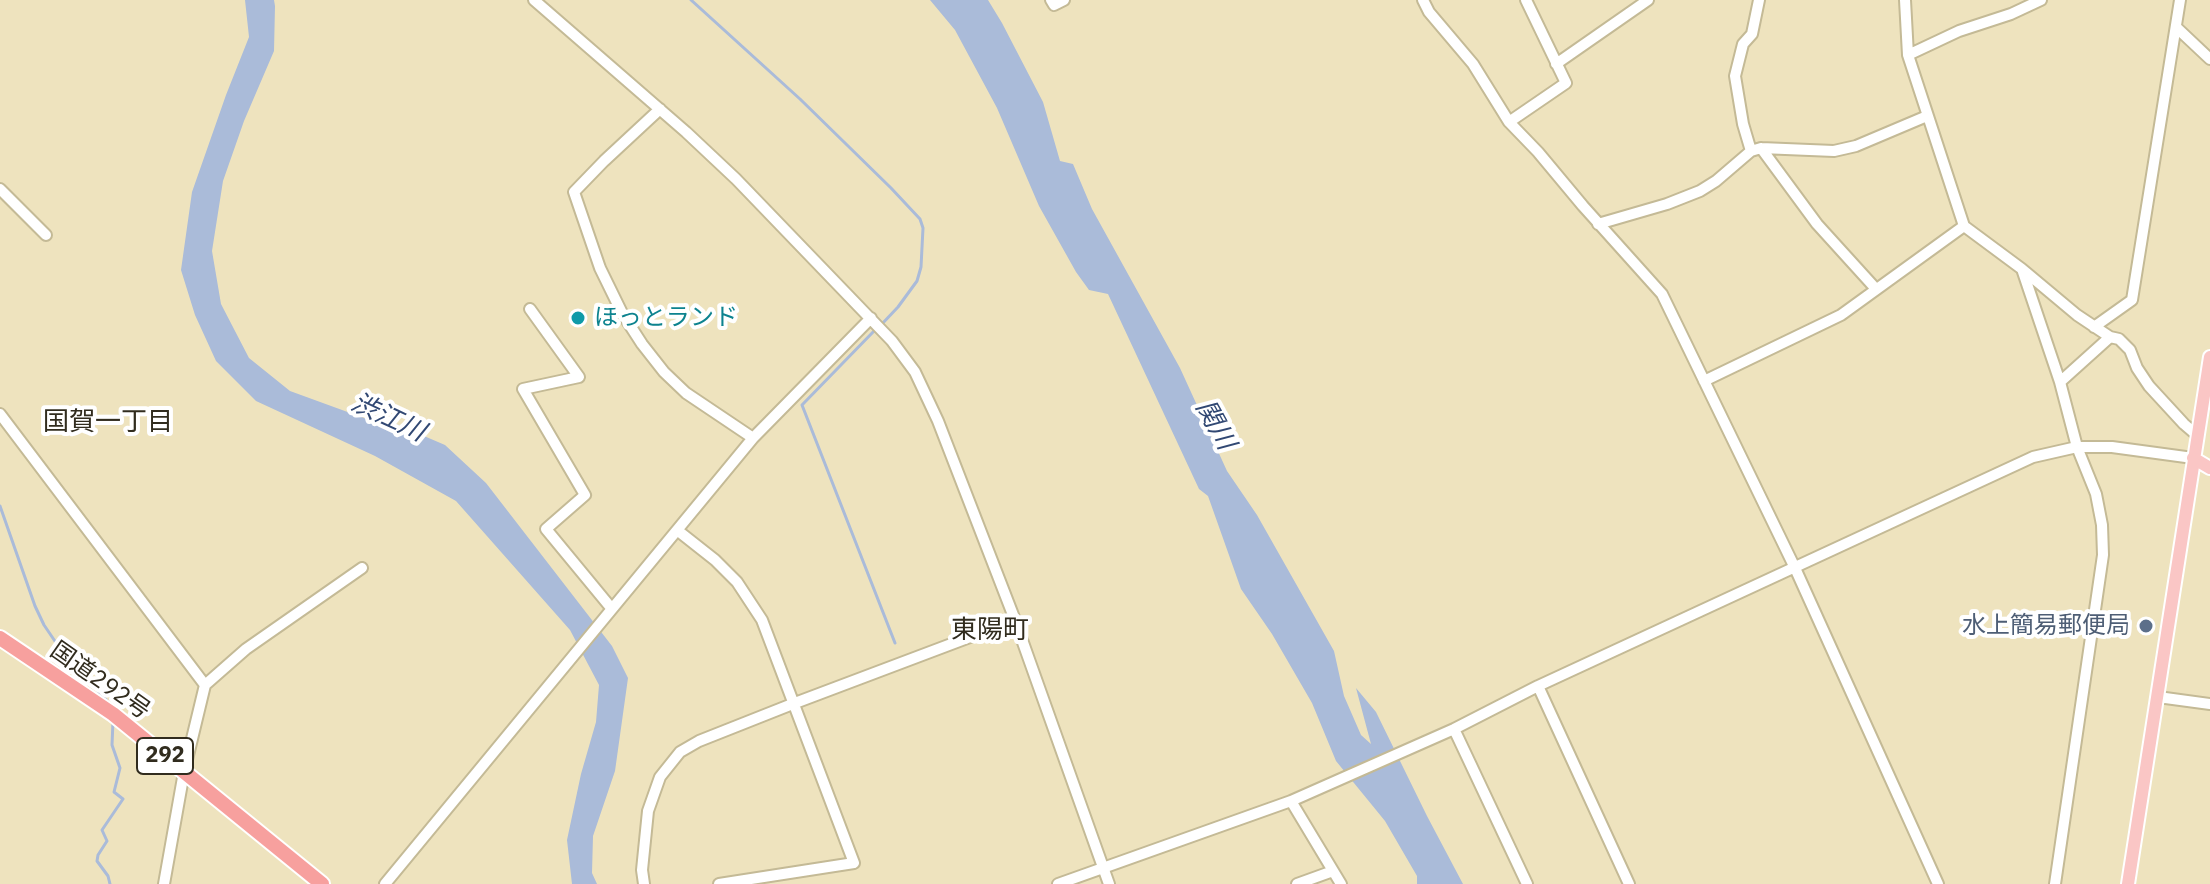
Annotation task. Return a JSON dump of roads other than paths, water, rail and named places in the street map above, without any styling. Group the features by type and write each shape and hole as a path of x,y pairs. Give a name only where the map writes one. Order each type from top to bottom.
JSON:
{"highway":[{"name":"国道292号","path":"0,638 113,714 322,884"}],"main road":[{"path":"2128,884 2210,357"},
{"path":"2193,458 2210,468"}],"street":[{"path":"534,0 736,179 871,318 915,372 938,421 1015,620 1109,884"},
{"path":"1051,0 1054,5 1064,0"},
{"path":"1423,0 1429,12 1473,64 1509,122 1662,294 1795,568 1938,884"},
{"path":"1509,122 1566,83 1526,0"},
{"path":"1556,64 1648,0"},
{"path":"1759,0 1752,34 1743,44 1735,76 1743,124 1756,150 1876,289"},
{"path":"1905,0 1908,55 1964,226 2094,327 2119,339 2130,350 2149,386 2198,436"},
{"path":"1908,55 1959,31 2011,14 2041,0"},
{"path":"2094,327 2132,300 2180,0"},
{"path":"2177,28 2210,59"},
{"path":"660,109 574,192 600,268 622,313 642,344 686,393 753,438"},
{"path":"1598,224 1700,191 1756,150 1834,151 1856,146 1927,116"},
{"path":"0,189 46,235"},
{"path":"1704,381 1841,315 1964,226"},
{"path":"2022,269 2060,382 2077,447 2096,494 2102,525 2103,555 2055,884"},
{"path":"530,309 579,377 523,389 585,495 546,529 612,609"},
{"path":"385,884 753,438 871,318"},
{"path":"2060,382 2110,337"},
{"path":"0,414 205,685"},
{"path":"1058,884 1295,799 1454,729 1538,686 2033,457 2077,447 2112,447 2193,458"},
{"path":"677,530 737,582 762,620 854,863 719,884"},
{"path":"164,884 184,772 205,685 246,649 362,568"},
{"path":"644,884 642,870 648,811 660,777 680,752 699,741 795,703 1015,620"},
{"path":"1538,686 1629,884"},
{"path":"2158,697 2210,704"},
{"path":"1454,729 1527,884"},
{"path":"1295,799 1341,884"},
{"path":"1297,884 1333,871"}],"water":[{"path":"245,0 274,0 274,51 223,181 212,251 221,304 249,358 290,391 364,418 396,424 445,445 486,483 612,646 628,678 615,771 593,836 592,873 597,884 572,884 567,840 596,722 599,685 570,630 456,501 375,456 256,401 216,361 195,315 181,270 192,192 249,37"},
{"path":"930,0 988,0 1002,23 1043,102 1060,161 1073,164 1092,209 1180,368 1227,471 1257,515 1334,651 1344,696 1361,735 1371,744 1356,688 1376,712 1463,884 1417,884 1417,876 1385,821 1336,761 1312,703 1272,634 1241,589 1208,496 1199,489 1108,294 1089,290 1076,272 1039,206 997,108 955,30"}],"waterway":[{"path":"691,0 800,99 920,219 923,228 917,281 881,325"},
{"path":"875,330 802,405 895,643"},
{"path":"0,506 44,625 65,656 112,706"},
{"path":"110,884 97,861 107,841 102,830 123,799 114,792 120,768 112,745 113,721"}],"place":[{"name":"ほっとランド","path":"578,318"},
{"name":"水上簡易郵便局","path":"2146,626"}],"district":[{"name":"国賀一丁目","path":"108,422"},
{"name":"東陽町","path":"990,630"}],"water label":[{"name":"渋江川","path":"388,418"},
{"name":"関川","path":"1215,425"}]}
